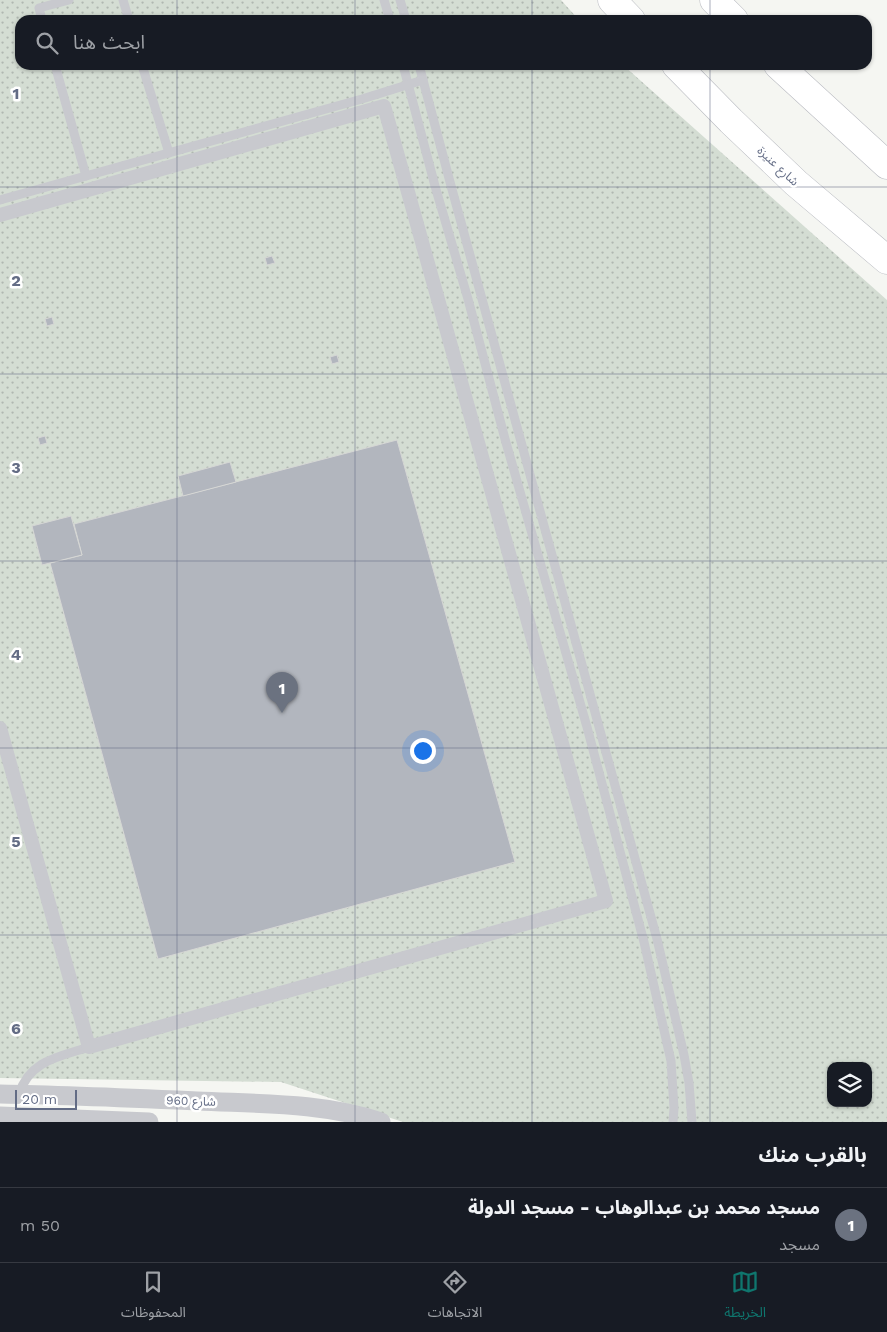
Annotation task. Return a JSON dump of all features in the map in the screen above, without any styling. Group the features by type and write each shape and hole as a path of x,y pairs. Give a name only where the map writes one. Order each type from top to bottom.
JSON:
{"main road":[{"path":"612,0 626,15"},
{"path":"714,0 729,15"},
{"name":"شارع عنيزة","path":"681,70 796,183 887,260"},
{"path":"783,70 887,165"},
{"path":"863,241 887,275"}],"street":[{"path":"0,215 384,106 606,900 89,1047 0,728"},
{"name":"شارع 960","path":"0,1094 275,1104 330,1109 358,1114 381,1122"},
{"path":"0,1116 147,1122"}],"lane":[{"path":"41,15 39,8 69,0"},
{"path":"123,0 128,15"},
{"path":"384,0 388,15"},
{"path":"400,0 404,15"},
{"path":"56,70 86,176"},
{"path":"143,70 168,153"},
{"path":"404,70 435,186 468,298 504,439 587,727 644,942 671,1061 674,1094 673,1122"},
{"path":"420,70 657,938 684,1055 689,1083 692,1122"},
{"path":"0,200 353,102 423,80"},
{"path":"19,1094 28,1075 34,1069 47,1061 89,1047"}],"shaded area":[{"path":"0,0 561,0 574,15 15,15 15,70 629,70 887,300 887,1122 403,1122 281,1082 0,1078"}],"building":[{"path":"272,256 275,263 267,265 265,258"},
{"path":"52,317 54,324 47,326 45,319"},
{"path":"337,355 339,362 332,364 330,357"},
{"path":"45,436 47,443 40,445 38,438"},
{"path":"397,440 515,862 158,959 50,563 82,555 74,524"},
{"path":"230,462 236,482 183,496 178,476"},
{"path":"71,516 82,555 42,565 32,526"}],"place":[{"name":"مسجد محمد بن عبدالوهاب - مسجد الدولة","path":"282,713"}]}
